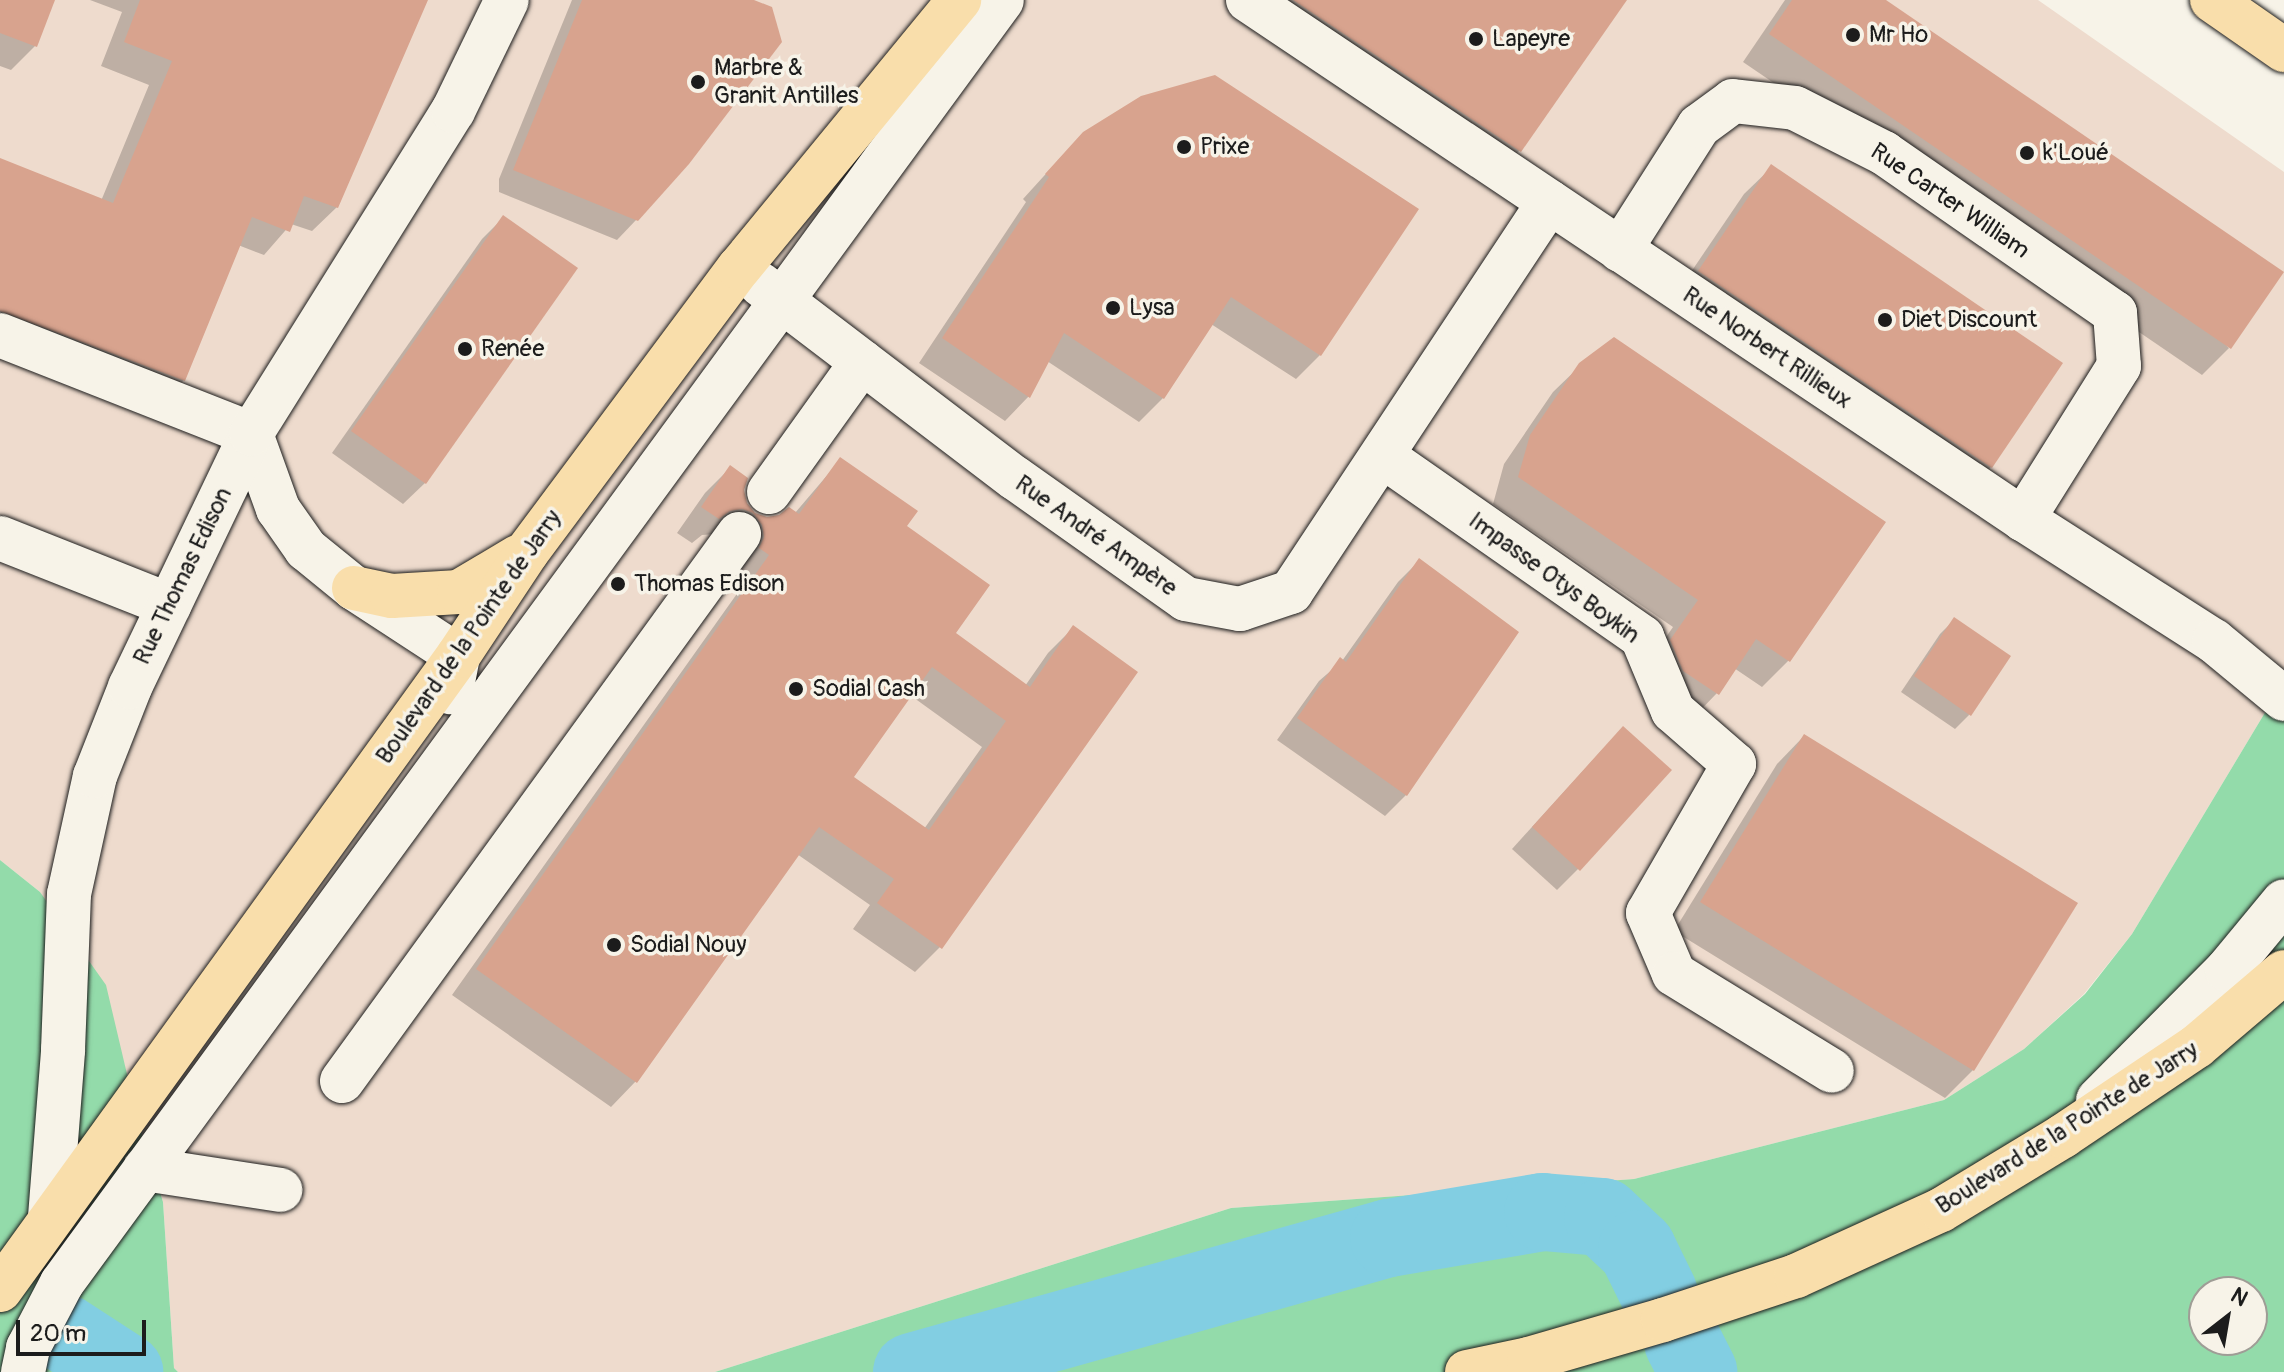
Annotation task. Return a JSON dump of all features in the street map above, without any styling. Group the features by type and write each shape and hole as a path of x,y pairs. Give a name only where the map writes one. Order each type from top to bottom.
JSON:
{"main road":[{"name":"Boulevard de la Pointe de Jarry","path":"0,1290 458,656 527,552 739,268 959,0"},
{"path":"2212,0 2284,50"},
{"path":"354,588 392,596 459,592 527,552"},
{"name":"Boulevard de la Pointe de Jarry","path":"1467,1372 1529,1359 1663,1320 1796,1276 1941,1210 2063,1136 2197,1046 2284,972"}],"street":[{"name":"Rue Thomas Edison","path":"50,1217 69,894 95,776 130,687 251,434 453,111 507,0"},
{"path":"23,1372 28,1348 62,1283 1002,0"},
{"name":"Rue Norbert Rillieux","path":"1248,0 2023,519 2214,641 2284,699"},
{"name":"Rue Carter William","path":"1620,250 1699,126 1733,101 1795,108 1884,153 2115,313 2119,366 2023,519"},
{"name":"Rue André Ampère","path":"739,268 1015,478 1186,599 1240,609 1291,592 1384,457 1549,202"},
{"path":"0,335 251,434 278,509 306,549 354,588 458,656 437,773"},
{"path":"769,492 862,362"},
{"name":"Impasse Otys Boykin","path":"1384,457 1642,637 1673,711 1734,764 1648,913 1674,974 1832,1071"},
{"path":"342,1081 739,534"},
{"path":"0,538 169,605"},
{"path":"2063,1136 2227,970 2284,901"},
{"path":"145,1169 280,1190"}],"shaded area":[{"path":"0,0 2038,0 2284,172 2284,681 2132,934 2084,994 2024,1049 1944,1100 1634,1179 1231,1208 715,1372 178,1372 174,1368 163,1202 139,1125 40,892 0,860"}],"green space":[{"path":"2284,681 2284,1372 715,1372 1231,1208 1634,1179 1944,1100 2024,1049 2085,994 2132,934"},
{"path":"0,860 40,892 106,985 139,1125 163,1202 174,1368 178,1372 0,1372"}],"building":[{"path":"0,0 55,0 37,47 0,33"},
{"path":"140,0 428,0 338,208 304,196 290,232 252,217 185,381 0,311 0,158 113,203 172,61 124,42"},
{"path":"582,0 754,0 772,7 782,42 689,164 638,221 513,170"},
{"name":"Lapeyre","path":"1293,0 1627,0 1521,152"},
{"name":"k'Loué","path":"1792,0 1886,0 2284,272 2231,349 1769,34"},
{"path":"1215,75 1419,209 1321,356 1231,297 1164,399 1064,333 1030,398 942,338 1049,177 1045,174 1083,132 1141,96"},
{"path":"1771,164 2063,363 1992,468 1698,271"},
{"name":"Renée","path":"503,215 578,268 426,484 351,431"},
{"path":"1614,337 1886,522 1790,662 1756,639 1719,695 1683,671 1670,640 1698,600 1518,477 1530,435 1579,363"},
{"path":"840,457 918,511 907,526 990,585 956,633 1030,687 1073,625 1138,672 942,949 877,903 894,879 819,827 637,1083 476,969 769,555 759,548 764,537 762,525 753,513 742,509 730,511 719,519 701,507 730,465 748,478 744,490 747,503 755,513 767,517 779,515 789,507 799,514","holes":["932,667 1006,721 929,830 854,777"]},
{"path":"1419,558 1519,632 1407,796 1297,718 1340,657 1346,662"},
{"path":"1954,617 2011,656 1971,716 1914,676"},
{"path":"1623,726 1672,770 1580,871 1532,827"},
{"path":"1804,734 2078,903 1974,1071 1700,902"}],"waterway":[{"path":"912,1372 1389,1238 1543,1212 1603,1217 1637,1249 1659,1294"},
{"path":"64,1333 124,1372"},
{"path":"1683,1342 1698,1372"}],"place":[{"name":"Mr Ho","path":"1853,35"},
{"name":"Lapeyre","path":"1476,39"},
{"name":"Marbre & Granit Antilles","path":"698,82"},
{"name":"Prixe","path":"1184,147"},
{"name":"k'Loué","path":"2027,153"},
{"name":"Lysa","path":"1113,308"},
{"name":"Diet Discount","path":"1885,320"},
{"name":"Renée","path":"465,349"},
{"name":"Thomas Edison","path":"618,584"},
{"name":"Sodial Cash","path":"796,689"},
{"name":"Sodial Nouy","path":"614,945"}]}
